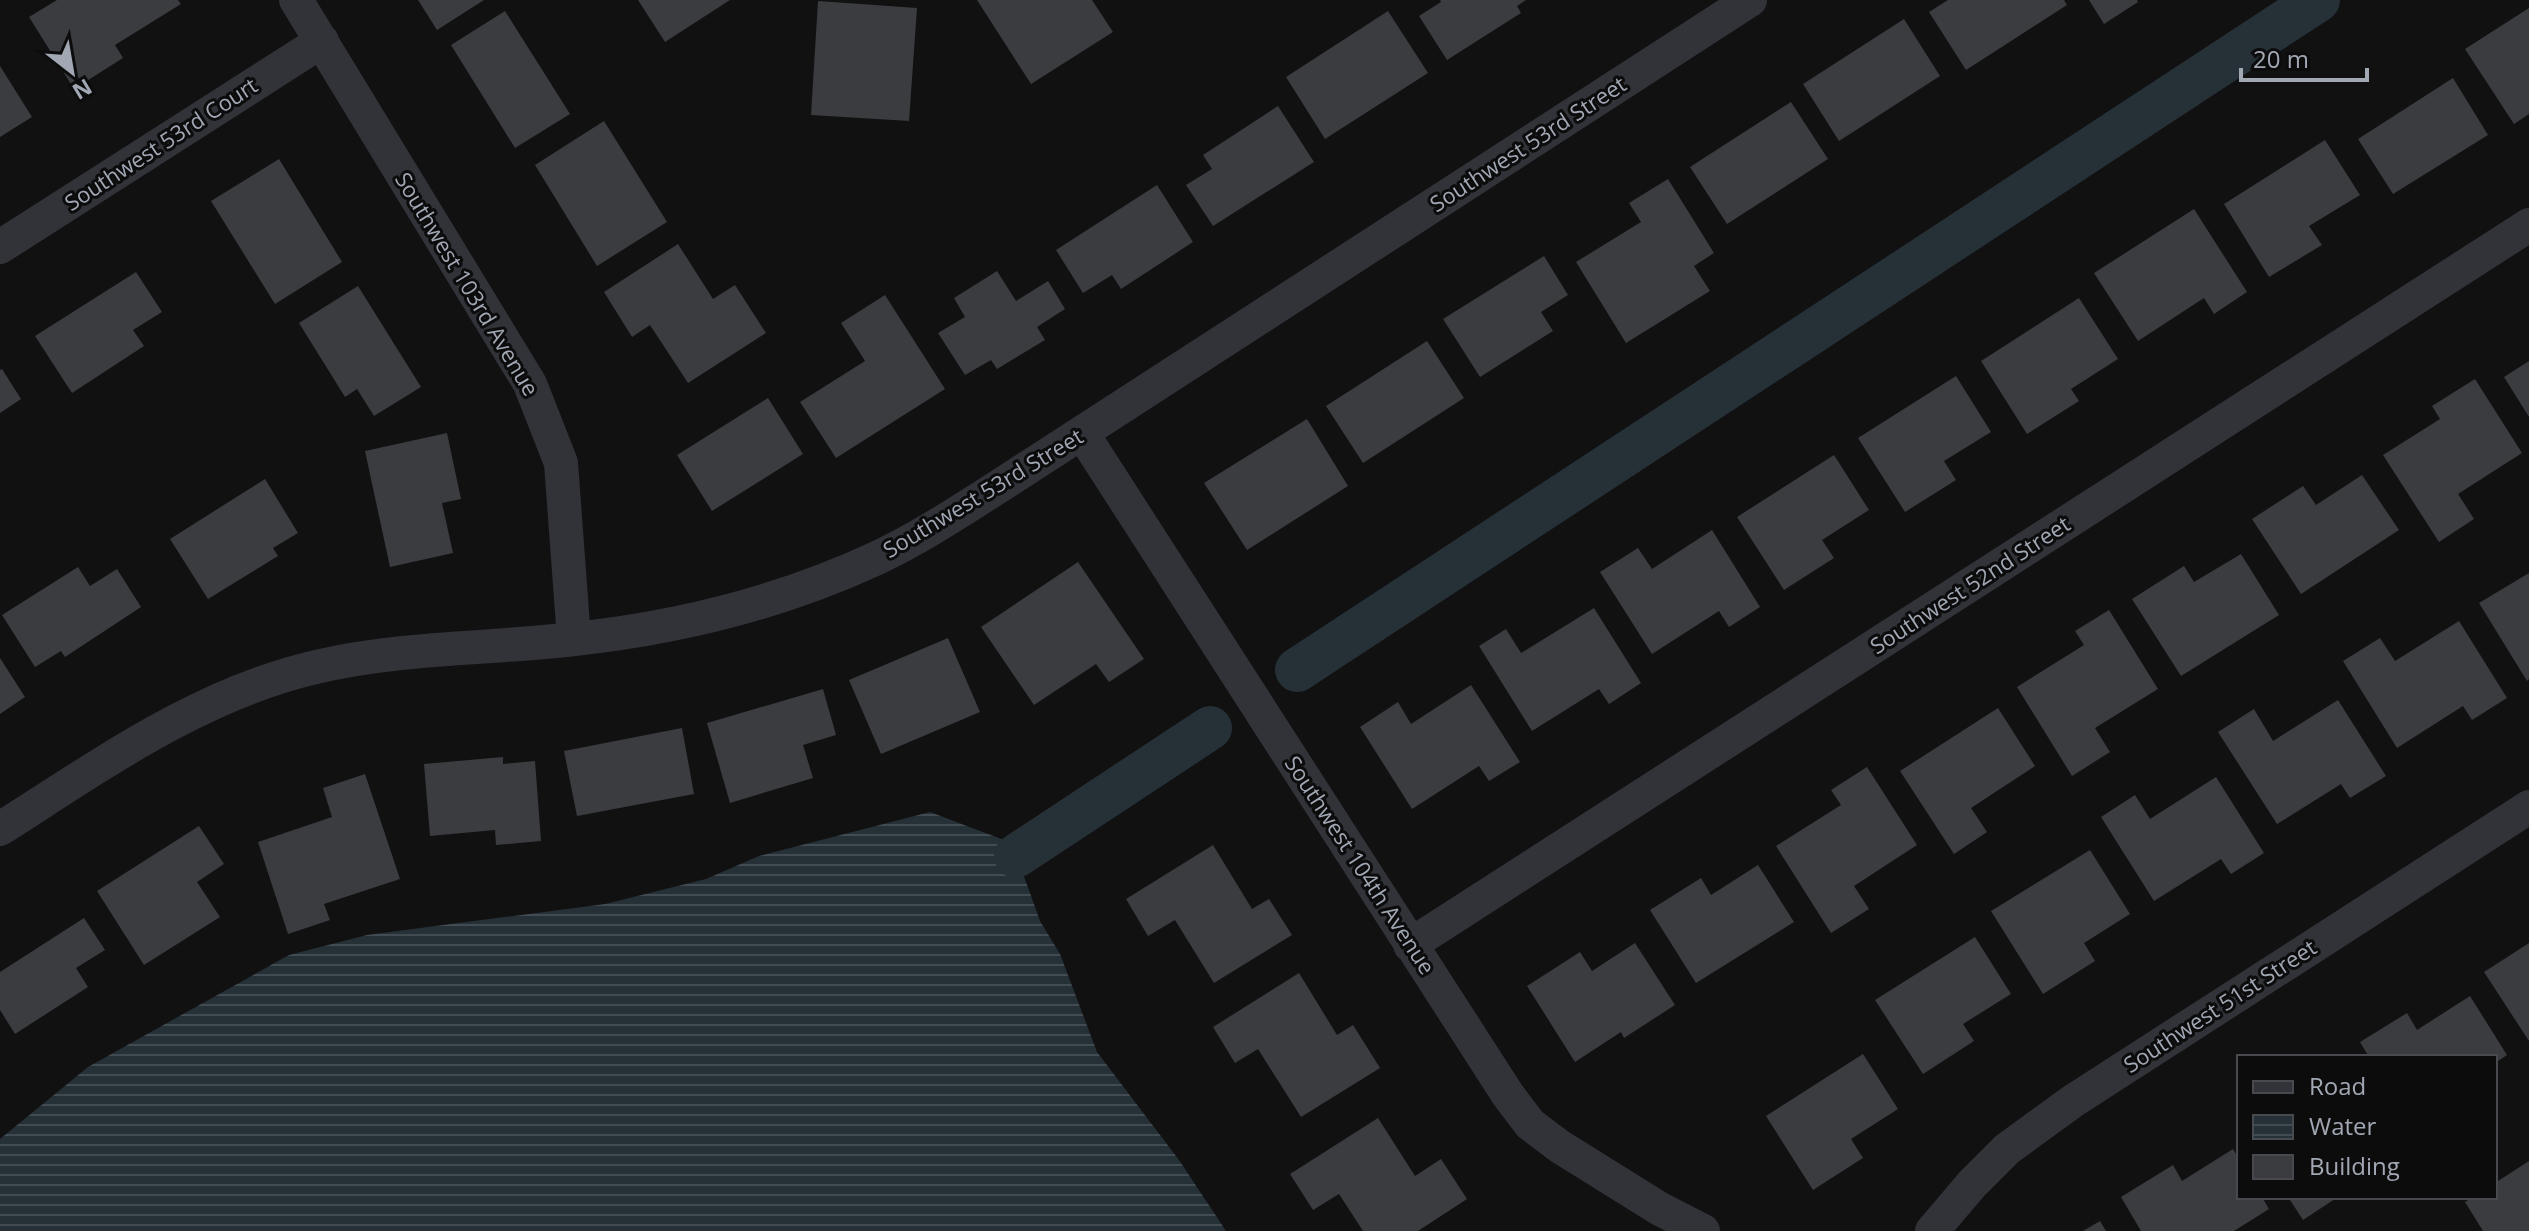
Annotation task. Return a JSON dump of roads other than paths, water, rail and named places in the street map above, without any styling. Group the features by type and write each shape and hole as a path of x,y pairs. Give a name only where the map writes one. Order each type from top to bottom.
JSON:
{"street":[{"name":"Southwest 103rd Avenue","path":"296,0 530,384 561,463 574,639"},
{"name":"Southwest 53rd Street","path":"0,829 149,735 206,706 314,667 372,656 638,631 711,615 824,580 924,534 1750,0"},
{"name":"Southwest 53rd Court","path":"0,247 322,41"},
{"name":"Southwest 52nd Street","path":"1410,945 2529,225"},
{"name":"Southwest 104th Avenue","path":"1082,433 1410,945 1530,1124 1612,1181 1703,1231"},
{"name":"Southwest 51st Street","path":"1932,1231 2007,1149 2062,1109 2529,807"}],"water":[{"path":"930,812 1012,843 1040,921 1060,954 1097,1052 1179,1160 1226,1231 0,1231 0,1139 88,1067 289,955 367,935 605,904 706,879 759,856"}],"waterway":[{"path":"1297,670 2318,0"},
{"path":"1016,856 1210,728"}]}
